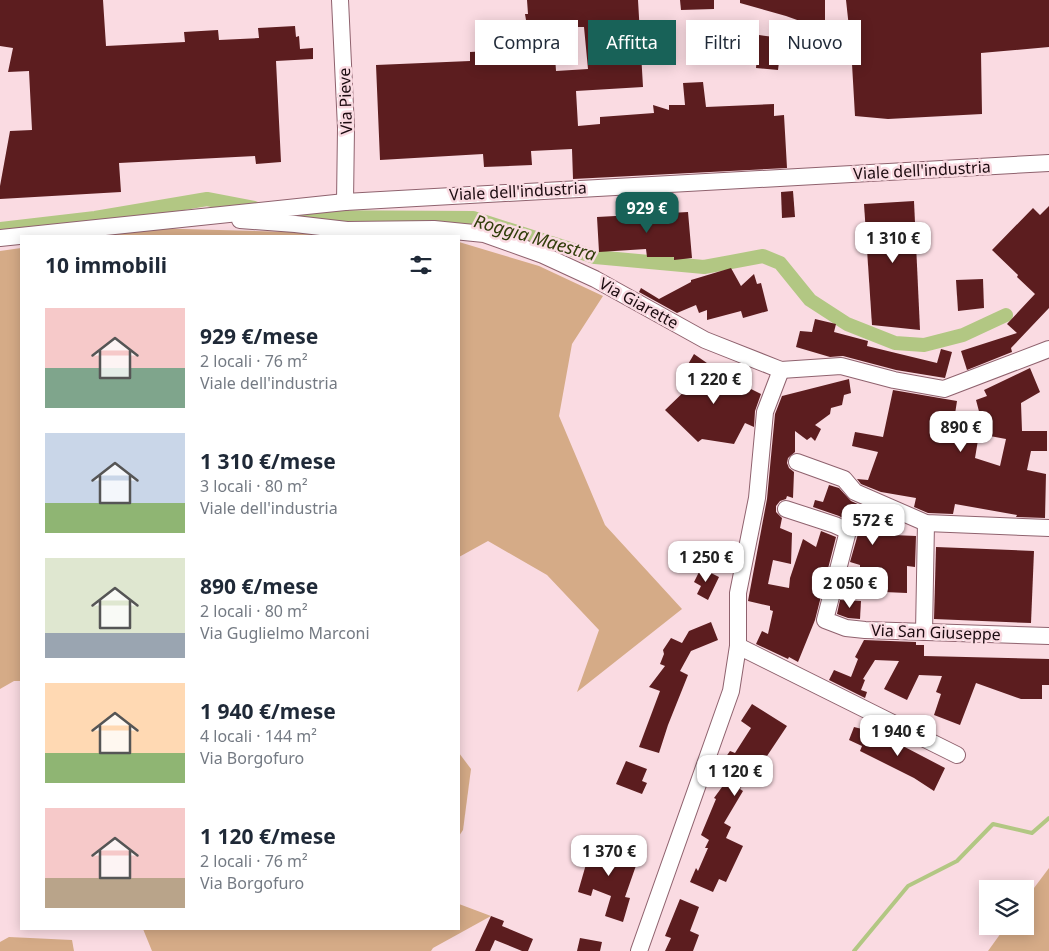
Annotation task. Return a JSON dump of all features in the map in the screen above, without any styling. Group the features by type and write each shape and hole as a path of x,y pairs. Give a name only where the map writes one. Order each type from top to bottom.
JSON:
{"street":[{"name":"Via Pieve","path":"340,0 346,128 345,202"},
{"name":"Viale dell'industria","path":"28,235 345,202 1049,163"},
{"name":"Via Giarette","path":"198,217 347,230 434,229 484,234 543,255 595,279 705,340 781,370"},
{"name":"Viale dell'industria","path":"0,238 20,236"},
{"path":"639,951 731,691 738,646 738,593 757,498 764,412 781,370 841,366 894,380 944,389 1049,349"},
{"path":"797,462 844,479 855,492 926,524 1049,528"},
{"name":"Via San Giuseppe","path":"786,509 835,524 848,532 825,620 846,628 1049,636"},
{"path":"924,632 926,524"},
{"path":"738,646 957,755"}],"shaded area":[{"path":"146,228 397,235 101,235"},
{"path":"460,242 539,266 603,296 572,344 559,416 605,525 682,609 577,692 599,630 547,575 488,541 460,556"},
{"path":"20,248 20,681 14,681 0,689 0,251"},
{"path":"460,754 471,769 463,830 460,834"},
{"path":"1049,868 1049,951 988,951 1000,935 1034,935 1034,888"},
{"path":"460,904 491,916 433,948 431,951 152,951 143,930 460,930"},
{"path":"9,937 72,940 74,951 0,951 0,942"}],"building":[{"path":"0,0 103,0 106,46 185,42 184,32 218,30 219,40 259,38 258,28 295,26 296,37 299,36 300,49 313,48 313,59 276,61 281,162 256,164 255,156 119,163 121,192 0,199 0,186 10,131 32,130 29,71 8,72 13,48 0,46"},
{"path":"527,0 638,0 639,20 588,20 588,65 642,65 643,87 576,91 578,126 600,124 600,117 654,113 653,105 669,110 669,105 685,105 683,83 703,82 706,107 774,104 774,116 784,115 787,168 573,179 572,149 531,151 532,165 484,167 483,154 380,160 376,65 470,61 470,52 475,52 475,65 556,65 556,71 588,69 584,27 578,27 578,20 526,20 525,14 528,14"},
{"path":"680,0 714,0 714,9 681,10"},
{"path":"740,0 825,0 825,20 797,20 740,3"},
{"path":"846,0 1049,0 1049,47 981,53 982,114 888,119 855,116 852,65 861,65 861,20 848,20"},
{"path":"759,35 769,36 769,65 779,65 778,70 756,68 756,65 759,65"},
{"path":"793,191 795,217 782,218 781,192"},
{"path":"914,201 920,330 872,325 864,204"},
{"path":"1049,206 1049,308 1011,348 1012,352 967,370 961,351 1017,333 1007,324 1035,294 992,250 1033,208 1040,215"},
{"path":"688,212 692,258 674,260 674,257 647,257 646,249 599,252 597,217"},
{"path":"731,268 741,286 754,274 757,284 761,283 768,311 743,318 741,311 707,320 707,310 699,313 696,305 677,313 639,292 641,288 659,299 691,282 691,280"},
{"path":"983,279 984,308 958,311 956,280"},
{"path":"815,319 836,324 834,332 868,341 867,346 937,363 941,349 952,352 945,378 896,370 843,356 830,357 796,347 800,331 812,332"},
{"path":"694,354 727,377 761,394 755,411 754,427 745,423 734,444 702,439 698,442 665,410 693,383 683,373"},
{"path":"1030,368 1040,392 1021,403 1022,431 1047,431 1047,451 1031,451 1027,470 1046,474 1045,518 1016,517 1017,515 955,504 953,514 928,513 914,507 916,498 881,492 861,484 857,479 868,480 878,452 852,446 855,432 883,437 893,390 957,401 955,414 981,419 976,400 987,396 984,390","holes":["979,434 1006,439 1000,466 975,458"]},
{"path":"849,379 851,393 844,395 842,405 831,408 830,414 815,425 821,429 815,441 811,437 807,440 795,431 795,452 788,458 787,463 794,472 793,498 787,496 786,499 780,501 776,506 776,512 782,518 780,528 792,533 791,564 773,560 768,584 789,588 790,578 803,539 816,547 821,531 836,537 815,620 798,662 756,644 762,631 768,634 773,611 770,610 770,606 748,601 767,499 775,414 782,396"},
{"path":"829,485 839,488 851,501 875,512 868,534 916,536 915,567 907,566 907,593 884,592 884,589 860,589 860,565 850,562 858,534 856,525 839,516 813,507 815,500 823,502"},
{"path":"936,547 1034,551 1031,623 934,619"},
{"path":"701,568 719,577 708,600 697,594 701,586 694,582"},
{"path":"840,600 861,601 860,619 848,618 837,614"},
{"path":"711,622 718,640 691,651 680,671 688,675 659,753 639,747 660,691 649,687 665,666 660,664 664,654 663,650 671,638 682,643 689,631"},
{"path":"864,640 916,642 916,645 924,645 924,656 1049,659 1049,685 1042,685 1042,699 1021,699 976,683 960,725 934,715 941,694 936,692 942,676 919,675 907,700 884,689 899,661 875,660 863,679 865,680 861,690 867,692 865,698 829,680 834,670 851,677 858,659 855,657"},
{"path":"752,704 787,726 765,759 761,757 740,789 743,791 724,823 731,827 726,838 743,846 726,882 719,879 713,892 690,882 696,868 698,871 708,848 705,848 709,840 701,835 716,799 714,798 733,772 721,764 730,751 735,753 751,728 741,721"},
{"path":"854,727 878,733 945,768 934,791 914,778 860,751 862,746 849,740"},
{"path":"626,761 647,769 642,781 647,783 642,794 616,784"},
{"path":"593,840 639,857 625,897 630,898 623,922 605,916 611,896 593,889 591,896 578,892"},
{"path":"680,899 699,907 690,931 699,935 693,951 665,951 671,938 665,936"},
{"path":"491,916 504,921 502,926 533,939 528,951 522,951 495,940 490,951 475,951"},
{"path":"580,938 602,942 600,951 577,951"}],"waterway":[{"name":"Roggia Maestra","path":"0,229 95,218 207,199 254,208"},
{"name":"Roggia Maestra","path":"297,217 473,218 595,257 704,267 763,256 780,263 810,300 847,324 895,343 924,345 963,335 1006,315"},
{"path":"854,951 908,886 957,861 993,824 1032,833 1049,818"}]}
